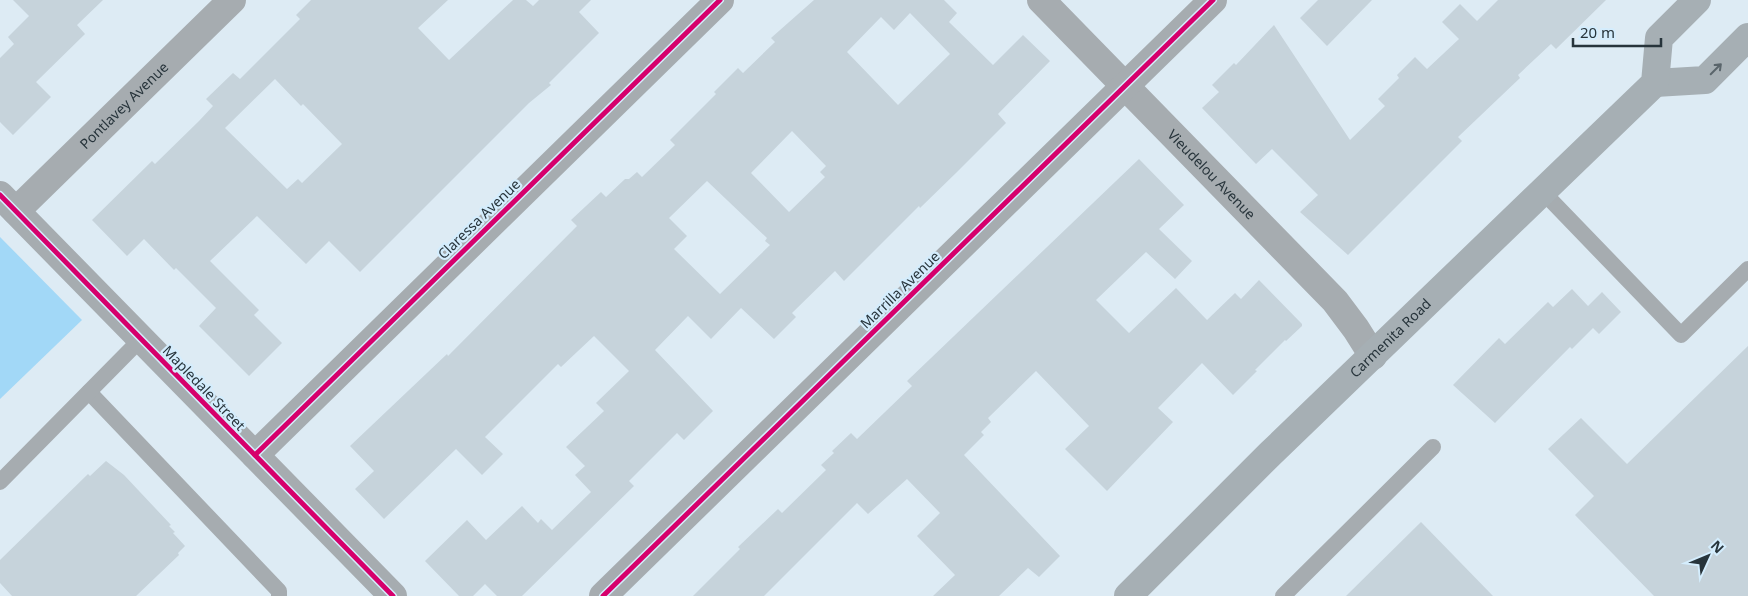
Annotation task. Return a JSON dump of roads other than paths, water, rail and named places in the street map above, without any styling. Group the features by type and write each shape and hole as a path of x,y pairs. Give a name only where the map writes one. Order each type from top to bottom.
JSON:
{"main road":[{"path":"1697,0 1659,38 1655,83 1705,80 1748,37"},
{"name":"Carmenita Road","path":"1128,596 1655,83"}],"street":[{"name":"Pontlavey Avenue","path":"8,203 232,0"},
{"name":"Claressa Avenue","path":"254,455 720,0"},
{"name":"Vieudelou Avenue","path":"1041,0 1335,301 1373,356"},
{"name":"Marrilla Avenue","path":"603,596 1213,0"},
{"name":"Mapledale Street","path":"8,203 392,596"}],"lane":[{"path":"1543,192 1681,335 1748,269"},
{"path":"0,482 141,339"},
{"path":"90,392 279,592 279,596"},
{"path":"1282,596 1433,448"}]}
